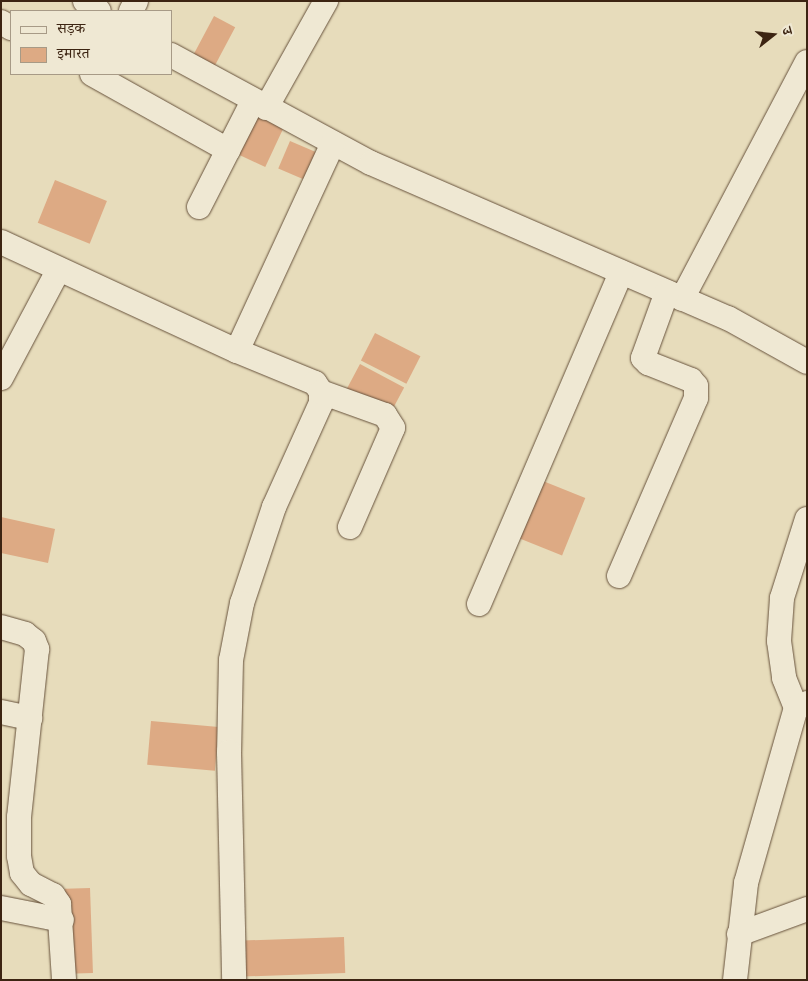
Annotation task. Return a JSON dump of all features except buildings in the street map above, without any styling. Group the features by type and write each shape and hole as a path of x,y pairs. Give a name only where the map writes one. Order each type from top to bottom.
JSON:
{"street":[{"path":"85,1 98,10"},
{"path":"199,207 228,150 260,105 326,1"},
{"path":"172,56 260,105 380,167 728,318 807,362"},
{"path":"619,576 696,398 696,386 691,380 648,363 643,358 675,296 807,62"},
{"path":"94,75 228,150"},
{"path":"237,351 333,143"},
{"path":"1,242 237,351 315,383 321,392 321,403 274,507 248,585 231,660 229,752 234,980"},
{"path":"1,378 59,269"},
{"path":"479,604 621,272"},
{"path":"321,392 385,415 393,428 350,527"},
{"path":"735,980 746,883 801,706 784,678 779,641 782,598 807,519"},
{"path":"1,627 25,634 34,641 37,648 30,718 10,815 22,872 31,884 53,895 59,904 62,920 64,980"},
{"path":"1,712 30,718"},
{"path":"1,908 62,920"},
{"path":"739,934 807,909"}]}
